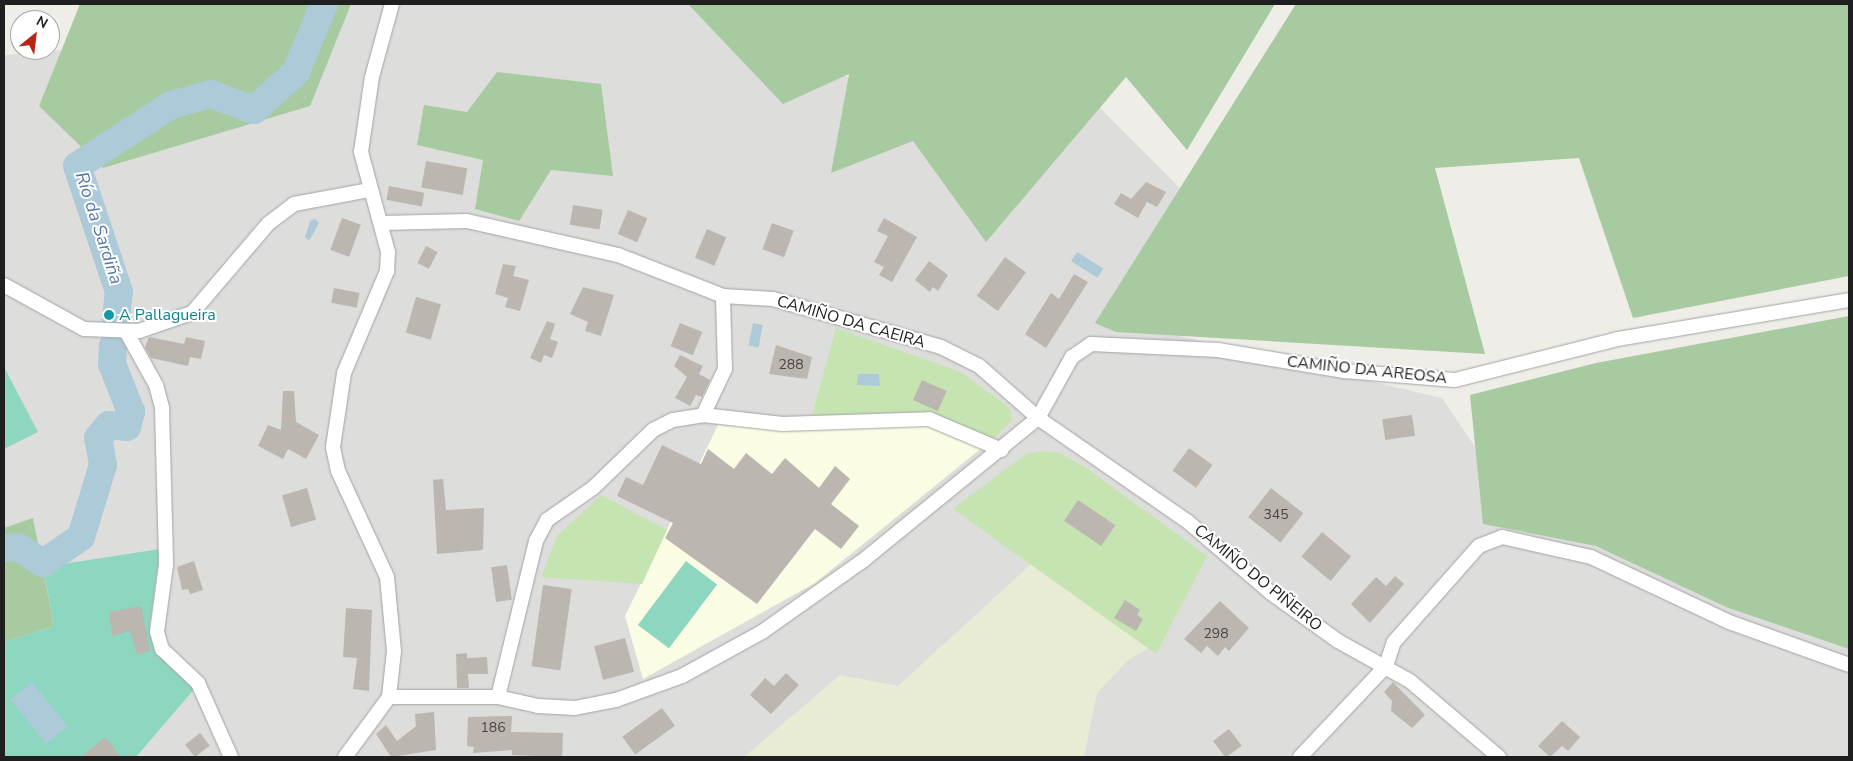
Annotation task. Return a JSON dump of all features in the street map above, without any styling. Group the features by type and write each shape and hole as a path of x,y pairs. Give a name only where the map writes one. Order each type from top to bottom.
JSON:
{"street":[{"path":"345,757 389,696 394,642 387,577 338,471 333,447 344,373 387,271 381,222 369,190 361,152 372,77 392,4"},
{"path":"4,285 84,329 127,333 192,313 268,223 294,204 369,190"},
{"name":"CAMIÑO DA CAEIRA","path":"381,222 467,221 618,255 723,296 773,299 941,347 979,366 1038,418"},
{"path":"703,415 725,368 723,296"},
{"name":"CAMIÑO DA AREOSA","path":"389,696 498,697 538,706 575,708 616,700 682,676 762,632 865,559 1002,450 1038,418 1072,357 1091,344 1218,350 1344,371 1455,380 1618,339 1849,300"},
{"path":"127,333 156,385 162,408 166,565 157,632 162,649 198,683 231,757"},
{"path":"498,697 536,541 547,520 593,488 654,430 673,420 703,415 782,424 929,419 1002,450"},
{"name":"CAMIÑO DO PIÑEIRO","path":"1038,418 1187,521 1271,593 1338,641 1386,666 1498,757"},
{"path":"1300,757 1386,666 1394,642 1479,546 1502,538 1591,557 1729,622 1849,665"}],"shaded area":[{"path":"288,4 759,4 1003,205 1099,107 1202,210 1130,324 1442,398 1510,499 1849,618 1849,757 4,757 4,55 10,54 10,60 60,60 60,50 260,33"},
{"path":"925,424 983,447 815,583 643,679 625,616 718,425 802,430"},
{"path":"1031,564 1149,648 1128,660 1097,693 1084,757 744,757 840,675 898,686"}],"green space":[{"path":"80,4 351,4 310,106 103,168 39,106 57,60 60,60 60,54"},
{"path":"688,4 1275,4 1187,150 1126,77 986,242 913,141 831,173 849,74 783,104"},
{"path":"1296,4 1849,4 1849,276 1633,318 1579,158 1435,168 1485,354 1116,332 1095,323"},
{"path":"497,72 601,84 613,176 551,170 519,221 475,209 483,160 417,145 424,105 467,112"},
{"path":"1849,316 1849,649 1726,607 1596,546 1483,524 1470,395 1596,363"},
{"path":"836,328 961,372 1010,408 1012,420 993,440 930,414 812,415"},
{"path":"4,367 38,432 4,449"},
{"path":"1044,451 1060,453 1085,467 1207,556 1156,654 953,509 1026,454"},
{"path":"601,495 667,530 642,584 541,577 557,536"},
{"path":"33,518 54,626 4,642 4,528"},
{"path":"160,549 150,624 162,658 196,687 136,757 4,757 4,642 54,626 43,567"},
{"path":"686,561 717,584 669,648 638,625"}],"water":[{"path":"315,219 319,223 309,241 305,237 310,221"},
{"path":"1077,252 1103,268 1097,278 1071,261"},
{"path":"753,323 763,325 758,347 749,346"},
{"path":"858,374 879,374 880,386 857,385"},
{"path":"32,682 68,726 46,744 10,700"}],"building":[{"path":"426,161 467,168 463,195 421,188"},
{"path":"1146,182 1166,192 1157,207 1147,202 1138,218 1114,204 1121,193 1131,199"},
{"path":"389,186 424,193 422,207 386,200"},
{"path":"573,205 603,210 600,229 570,225"},
{"path":"628,210 647,218 637,242 618,234"},
{"path":"342,218 361,225 349,257 330,250"},
{"path":"884,218 917,237 892,282 879,275 884,267 874,262 888,236 877,231"},
{"path":"772,223 794,231 784,257 762,249"},
{"path":"707,229 726,237 714,266 695,258"},
{"path":"426,246 438,252 429,269 417,263"},
{"path":"1005,257 1026,272 998,311 977,296"},
{"path":"929,261 948,275 938,291 933,287 930,292 915,280"},
{"path":"503,264 516,266 513,276 529,280 520,311 505,307 508,298 495,294"},
{"path":"1074,274 1088,282 1046,348 1025,334 1051,293 1059,299"},
{"path":"583,287 614,295 601,336 585,331 588,322 570,314"},
{"path":"334,288 360,293 357,308 331,303"},
{"path":"416,297 441,304 431,340 406,333"},
{"path":"547,321 555,324 550,339 558,342 552,358 544,355 541,363 530,358"},
{"path":"680,323 702,332 693,355 671,346"},
{"path":"149,337 184,344 186,337 205,341 201,359 190,357 188,366 151,358 145,347"},
{"path":"776,345 812,357 807,379 769,374"},
{"path":"680,355 703,366 699,374 710,380 702,397 696,395 690,406 675,398 687,377 674,366"},
{"path":"922,380 947,391 938,411 913,400"},
{"path":"283,391 294,391 296,422 319,435 306,459 288,449 283,459 258,446 268,425 281,430"},
{"path":"1412,415 1415,436 1385,440 1382,419"},
{"path":"662,445 701,464 708,449 734,469 746,453 772,474 785,458 819,488 835,466 850,479 831,504 859,526 841,549 815,529 757,604 665,538 673,523 617,496 626,477 643,485"},
{"path":"1189,448 1212,465 1196,488 1173,471"},
{"path":"443,479 446,510 484,508 483,550 437,554 433,480"},
{"path":"307,488 316,520 291,527 282,495"},
{"path":"1271,488 1303,513 1281,542 1248,517"},
{"path":"1078,500 1115,525 1101,546 1064,521"},
{"path":"1322,532 1351,556 1331,581 1301,557"},
{"path":"194,561 203,590 190,594 188,589 182,590 177,567"},
{"path":"507,565 512,600 496,602 491,567"},
{"path":"1395,576 1404,584 1370,623 1351,604 1376,577 1386,586"},
{"path":"543,585 572,589 560,670 532,666"},
{"path":"1125,600 1140,610 1137,615 1143,619 1136,631 1114,618"},
{"path":"1220,601 1249,628 1229,651 1225,647 1218,656 1207,646 1201,653 1184,639"},
{"path":"141,606 150,651 137,655 130,631 112,636 109,612"},
{"path":"346,608 372,610 369,691 353,689 357,658 343,657"},
{"path":"625,638 634,672 603,680 594,646"},
{"path":"467,653 467,658 487,657 488,674 468,674 469,688 457,688 456,654"},
{"path":"786,673 799,685 771,714 750,695 765,678 774,686"},
{"path":"1393,682 1425,715 1412,728 1391,711 1392,701 1384,692"},
{"path":"662,708 675,726 635,755 622,737"},
{"path":"434,712 436,750 391,757 376,734 386,725 397,741 416,726 415,714"},
{"path":"512,716 511,732 563,733 562,757 512,755 512,750 473,753 474,747 467,746 468,717"},
{"path":"1562,721 1580,737 1568,751 1562,746 1550,757 1538,746"},
{"path":"1229,729 1242,746 1225,757 1213,741"},
{"path":"200,733 210,746 195,757 185,745"},
{"path":"105,737 121,757 81,757"}],"waterway":[{"name":"Río da Sardiña","path":"116,319 119,292 77,166 171,105 211,94 254,110 296,72 324,4"},
{"name":"Río da Sardiña","path":"4,548 18,547 43,563 81,537 103,465 98,438 109,425 127,427 131,412 112,364 113,346"}],"place":[{"name":"A Pallagueira","path":"109,315"}]}
